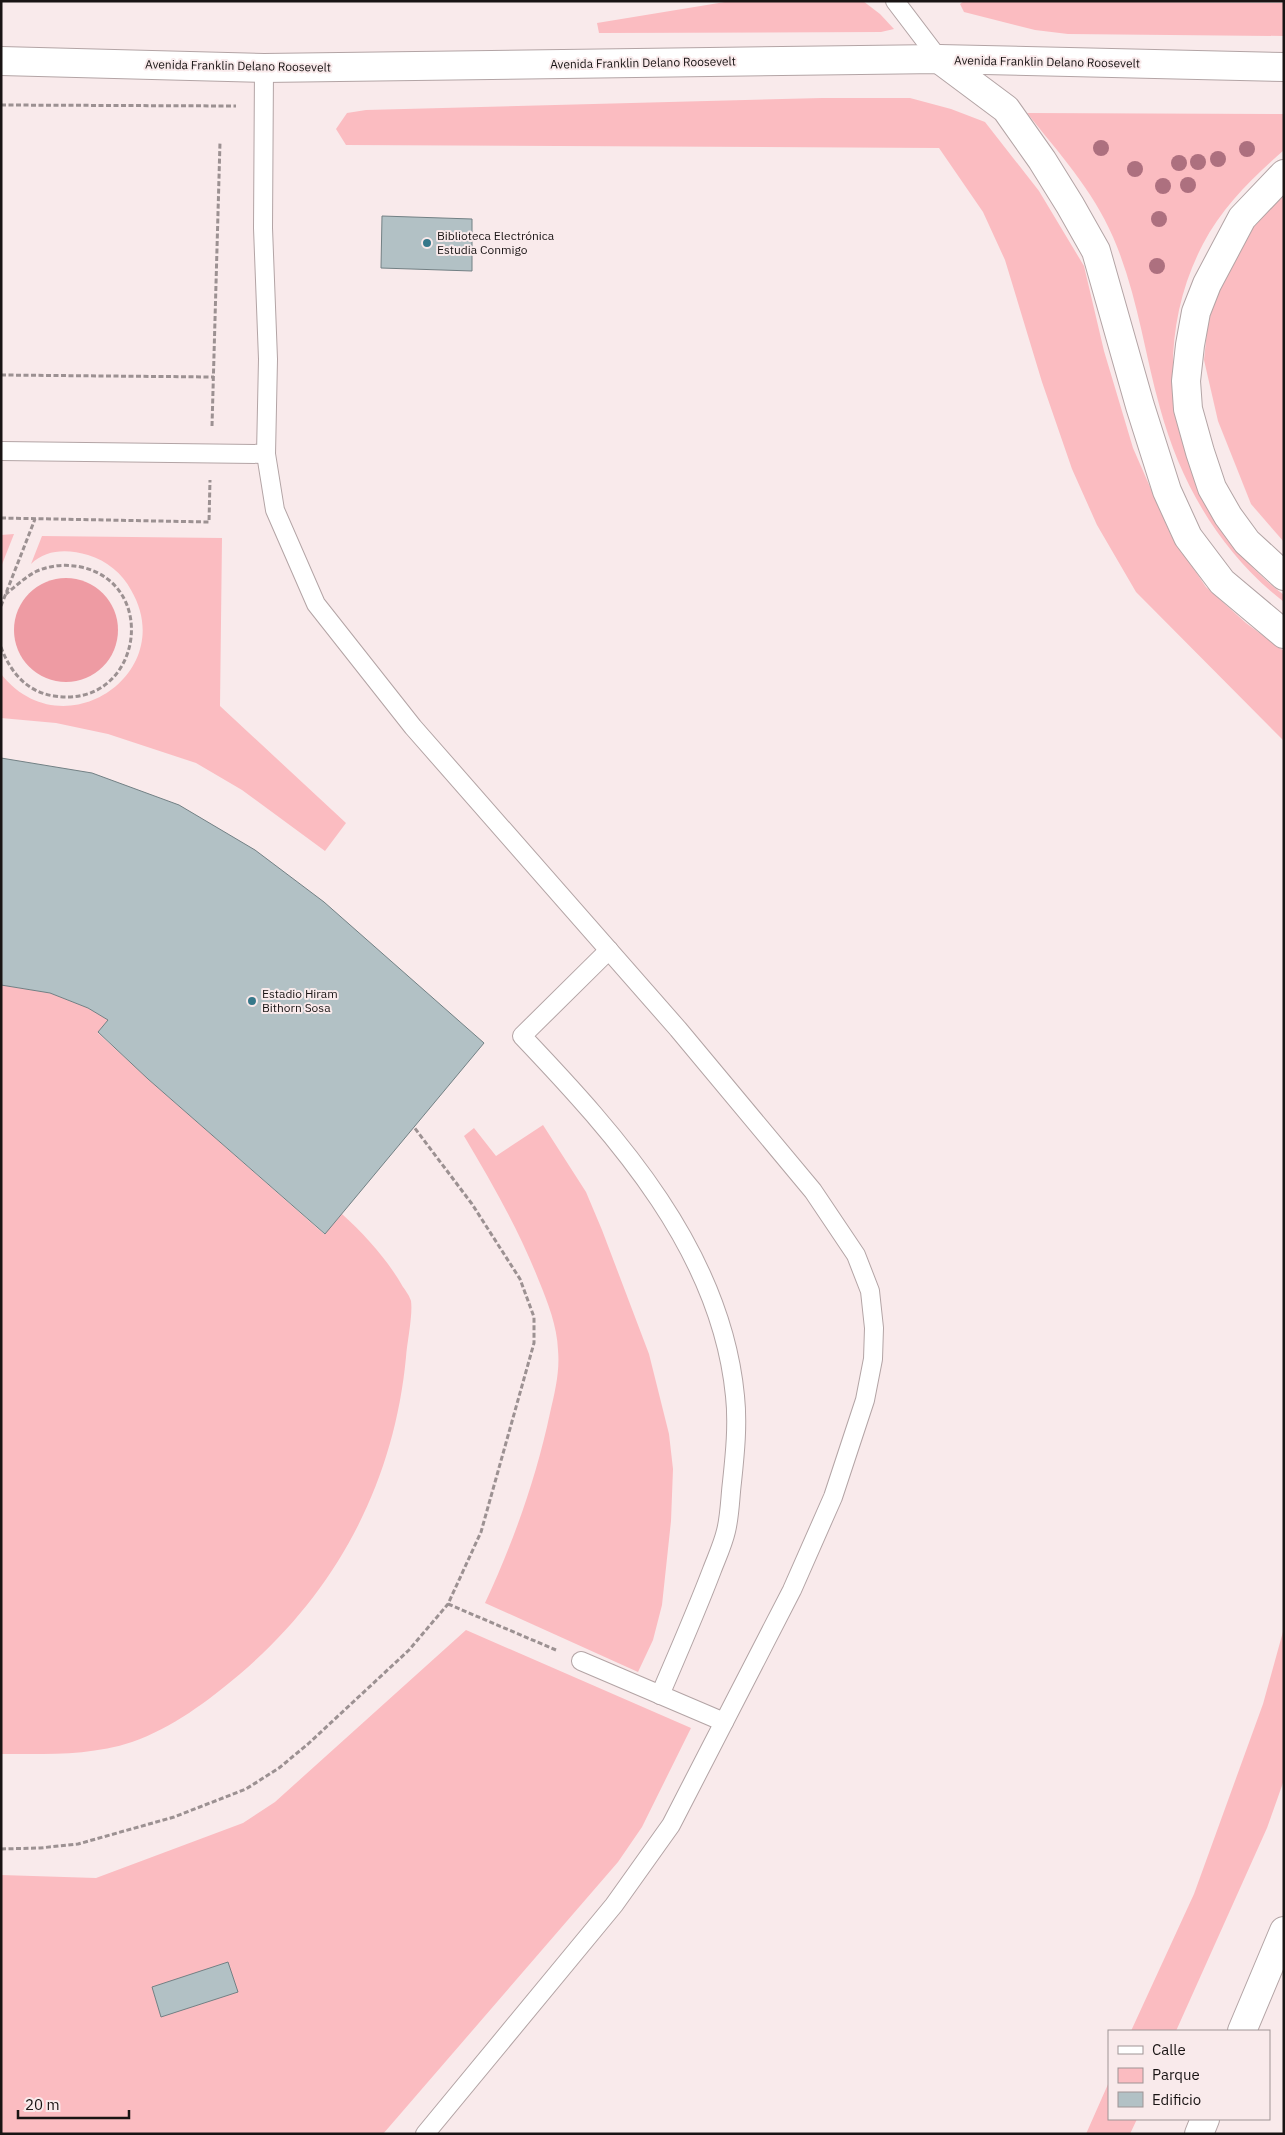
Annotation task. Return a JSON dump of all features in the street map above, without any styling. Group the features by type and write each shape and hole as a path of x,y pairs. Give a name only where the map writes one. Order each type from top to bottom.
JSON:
{"main road":[{"name":"Avenida Franklin Delano Roosevelt","path":"1,61 264,68 939,59 1284,67"},
{"path":"939,59 1006,108 1070,205 1096,251 1140,406 1167,491 1188,537 1222,582 1284,634"},
{"path":"1284,174 1242,218 1207,284 1196,312 1186,381 1188,409 1212,488 1247,542 1284,576"},
{"path":"1242,2030 1284,1931"},
{"path":"1199,2134 1205,2120"}],"lane":[{"path":"895,1 939,59"},
{"path":"264,68 263,228 268,359 266,454 275,510 316,604 413,728 678,1029 813,1192 856,1255 870,1291 874,1328 873,1358 865,1400 833,1497 792,1590 671,1825 614,1905 425,2134"},
{"path":"1,451 266,454"},
{"path":"609,950 522,1036 586,1103 638,1168 673,1221 696,1263 722,1327 735,1396 735,1456 726,1530 700,1603 660,1695"},
{"path":"581,1661 724,1722"}],"path":[{"path":"1,105 264,106"},
{"path":"1,518 209,522 220,142"},
{"path":"1,375 214,377"},
{"path":"1,606 35,519"},
{"path":"1,647 14,674 30,687 49,695 69,697 89,694 107,684 121,669 132,641 132,621 125,601 113,585 97,572 67,565 48,567 29,576 6,594"},
{"path":"1,1849 40,1848 78,1844 174,1817 246,1789 279,1768 308,1744 409,1650 448,1604 484,1523 534,1343 534,1317 520,1279 472,1204 414,1127"},
{"path":"448,1604 581,1661"}],"green space":[{"path":"731,1 863,1 880,14 894,29 881,32 599,33 597,23"},
{"path":"964,1 1284,3 1284,36 1068,34 1035,30 964,12 960,4"},
{"path":"822,98 910,98 951,109 985,122 1039,191 1084,266 1104,351 1133,448 1171,535 1206,587 1246,623 1284,651 1284,741 1136,592 1097,525 1072,469 1042,382 1005,260 983,212 939,148 346,145 336,129 347,113 366,110"},
{"path":"1027,113 1284,114 1284,150 1250,182 1219,218 1203,244 1184,290 1175,337 1173,386 1180,434 1195,480 1218,523 1248,562 1284,595 1284,602 1261,583 1241,562 1206,516 1192,490 1179,464 1160,408 1134,300 1113,237 1085,187"},
{"path":"1284,185 1284,542 1251,504 1218,421 1204,360 1209,311 1228,264 1253,222"},
{"path":"14,534 1,567 1,535"},
{"path":"42,536 222,538 220,706 346,823 325,851 242,790 196,763 108,734 56,723 1,718 1,674 26,696 54,705 82,704 108,692 128,674 140,649 142,621 131,590 123,578 113,568 101,561 88,555 73,552 65,551 43,555 31,564"},
{"path":"1,985 50,993 88,1008 108,1020 98,1033 324,1234 342,1214 368,1239 383,1257 411,1301 411,1321 399,1404 388,1449 374,1491 332,1571 305,1608 274,1642 240,1674 202,1704 147,1736 116,1747 84,1752 1,1754"},
{"path":"543,1125 586,1192 602,1230 649,1354 669,1434 673,1469 671,1521 662,1605 653,1640 638,1672 485,1603 505,1557 531,1486 554,1397 558,1374 558,1358 556,1332 552,1315 523,1243 464,1136 474,1128 496,1156"},
{"path":"1284,1628 1284,1780 1267,1828 1176,2030 1131,2030 1194,1894 1263,1704"},
{"path":"466,1630 691,1728 642,1827 618,1862 383,2134 1,2134 1,1875 96,1878 243,1823 275,1802"},
{"path":"1108,2084 1108,2120 1137,2120 1130,2134 1086,2134"}],"shaded area":[{"path":"66,578 86,582 103,593 114,610 118,630 114,650 103,667 86,678 66,682 46,678 29,667 18,650 14,630 18,610 29,593 46,582"}],"building":[{"name":"Biblioteca Electrónica Estudia Conmigo","path":"382,216 472,219 472,271 381,268"},
{"name":"Estadio Hiram Bithorn Sosa","path":"1,758 92,773 179,805 255,850 324,902 484,1043 325,1234 148,1079 98,1032 108,1020 88,1008 50,993 1,985"},
{"path":"228,1962 238,1992 161,2017 152,1987"}],"place":[{"name":"Biblioteca Electrónica Estudia Conmigo","path":"427,243"},
{"name":"Estadio Hiram Bithorn Sosa","path":"252,1001"}]}
